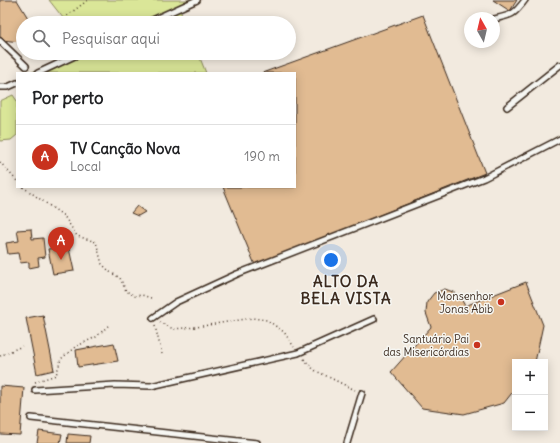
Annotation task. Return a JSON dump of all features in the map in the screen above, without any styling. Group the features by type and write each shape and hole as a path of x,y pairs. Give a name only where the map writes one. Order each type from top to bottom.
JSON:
{"lane":[{"path":"162,16 197,0"},
{"path":"500,18 512,15 519,9 525,0"},
{"path":"0,41 16,56"},
{"path":"20,60 26,66"},
{"path":"40,72 66,60"},
{"path":"507,107 560,65"},
{"path":"0,87 8,87 16,83"},
{"path":"153,318 176,302 237,274 484,178 560,140"},
{"path":"35,390 115,385 151,386 298,353 374,319"},
{"path":"347,443 362,394"},
{"path":"31,418 257,443"}],"path":[{"path":"67,16 88,0"},
{"path":"0,162 16,180"},
{"path":"24,188 64,216 77,236 96,242 102,264 110,272 120,278 126,291 135,296 142,295 151,298"},
{"path":"153,318 173,328 196,327 252,318 267,320 284,332 298,353 314,370 362,394"},
{"path":"153,318 162,354"},
{"path":"34,383 56,375 61,359 75,347 96,337 109,325"},
{"path":"0,356 22,346"}],"green space":[{"path":"49,0 197,0 179,8 182,16 62,16"},
{"path":"61,60 201,60 206,72 32,72"},
{"path":"13,95 16,100 16,136 11,140 0,141 0,101"}],"building":[{"path":"0,0 17,0 27,16 16,16 16,42 0,39"},
{"path":"493,0 517,0 510,11"},
{"path":"423,15 485,173 255,265 223,188 296,188 296,72 265,72"},
{"path":"137,206 145,212 138,216 131,213"},
{"path":"31,229 32,239 43,238 45,257 38,258 39,266 29,268 29,262 20,263 18,253 8,254 6,243 19,241 17,230"},
{"path":"67,239 74,271 53,274 48,249 56,248 55,241"},
{"name":"Santuário Pai das Misericórdias","path":"526,282 543,325 536,359 512,359 512,393 504,403 464,414 422,408 391,372 431,327 426,313 427,302 434,293 445,289 453,292 460,297 465,306"},
{"path":"43,315 54,370 37,374 26,318"},
{"path":"114,343 118,361 78,367 76,350"},
{"path":"0,386 24,388 20,435 0,434"},
{"path":"39,431 62,434 60,443 37,443"},
{"path":"68,434 90,436 89,443 67,443"}],"place":[{"name":"TV Canção Nova","path":"61,260"},
{"name":"Monsenhor Jonas Abib","path":"501,302"},
{"name":"Santuário Pai das Misericórdias","path":"477,345"}],"district":[{"name":"ALTO DA BELA VISTA","path":"346,290"}]}
